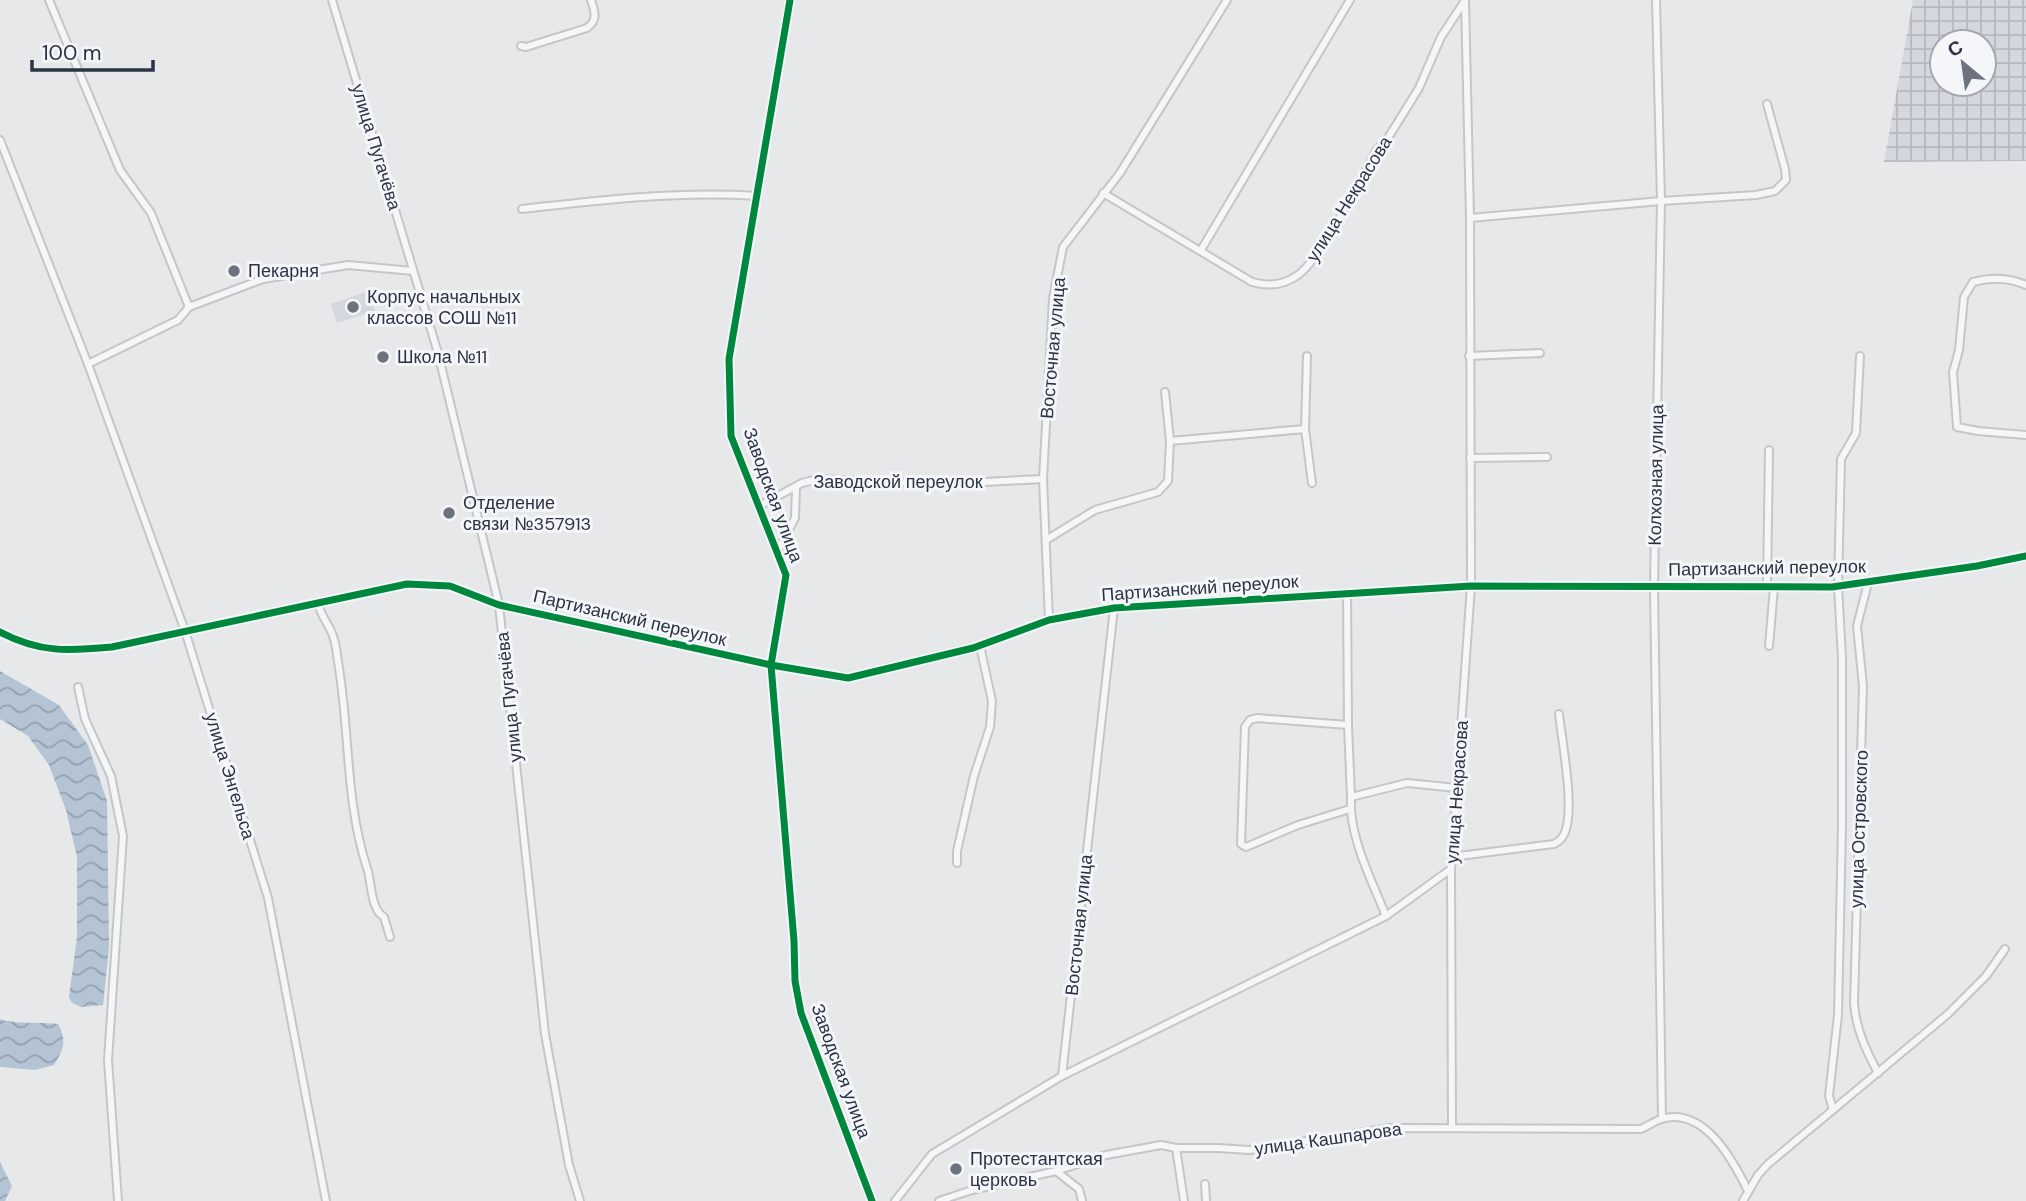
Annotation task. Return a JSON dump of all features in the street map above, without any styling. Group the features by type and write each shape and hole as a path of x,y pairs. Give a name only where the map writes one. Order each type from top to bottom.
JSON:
{"street":[{"path":"49,0 120,170 151,213 189,307"},
{"name":"улица Пугачёва","path":"332,0 395,219 438,352 499,605 545,1034 569,1165 580,1201"},
{"path":"521,46 526,47 587,28 594,23 596,15 591,0"},
{"name":"Заводская улица","path":"790,0 730,359 732,436 786,575 771,666 795,981 801,1013 872,1201"},
{"name":"Восточная улица","path":"1049,620 1043,479 1053,298 1063,247 1120,173 1227,0"},
{"path":"1201,250 1350,0"},
{"name":"улица Некрасова","path":"1103,193 1252,282 1267,286 1300,274 1315,255 1376,151 1388,138 1419,88 1441,37 1465,0 1470,218 1471,586 1451,869 1452,1128"},
{"name":"Колхозная улица","path":"1656,0 1661,201 1654,586 1661,1119"},
{"path":"1470,218 1756,195 1776,191 1786,180 1785,169 1767,104"},
{"name":"улица Энгельса","path":"0,140 88,363 185,631 268,898 326,1201"},
{"path":"522,209 636,197 721,193 757,196"},
{"path":"88,363 178,320 189,307 263,279 348,265 413,271"},
{"path":"2026,285 2010,278 1973,282 1964,297 1959,351 1953,372 1957,427 2026,435"},
{"path":"1469,356 1540,353"},
{"path":"1307,356 1304,429 1312,483"},
{"path":"1833,1110 1829,1096 1838,1015 1842,824 1842,658 1838,586 1841,459 1856,433 1860,356"},
{"path":"1046,540 1095,510 1157,492 1168,481 1170,441 1166,392"},
{"path":"1170,441 1304,429"},
{"path":"1769,450 1769,646"},
{"path":"1470,458 1547,457"},
{"name":"Заводской переулок","path":"759,506 802,483 817,479 945,484 1043,479"},
{"path":"777,552 796,518 796,488"},
{"name":"Партизанский переулок","path":"0,632 18,642 64,651 111,647 407,584 450,586 499,605 771,666 848,678 980,646 1049,620 1114,608 1471,586 1838,586 2026,556"},
{"name":"улица Островского","path":"1868,583 1857,626 1863,686 1854,1003 1861,1038 1878,1073"},
{"path":"1347,593 1350,809 1361,853 1386,916"},
{"path":"318,603 319,611 333,636 339,663 349,775 359,840 375,907 378,914 384,917 390,937"},
{"name":"Восточная улица","path":"1062,1076 1114,608"},
{"path":"957,863 957,851 974,776 990,727 992,701 980,646"},
{"path":"78,687 85,719 111,776 122,836 108,1060 118,1201"},
{"path":"1452,860 1459,856 1560,841 1565,834 1569,814 1559,714"},
{"path":"1348,725 1257,718 1250,720 1245,727 1241,844 1246,847 1327,815 1350,809"},
{"path":"1351,797 1407,783 1457,788"},
{"path":"895,1201 932,1154 1062,1076 1386,916 1451,869"},
{"path":"1743,1201 1758,1174 1768,1164 1948,1014 1986,976 2005,950"},
{"path":"1661,1119 1683,1117 1698,1124 1726,1153 1748,1191"},
{"name":"улица Кашпарова","path":"939,1201 972,1190 1056,1171 1106,1155 1161,1145 1176,1148 1249,1150 1390,1128 1641,1129 1661,1119"},
{"path":"1176,1148 1184,1201"},
{"path":"1056,1171 1079,1189 1082,1201"},
{"path":"1205,1184 1206,1201"}],"shaded area":[{"path":"1913,0 2026,0 2026,161 1884,162"},
{"name":"Корпус начальных классов СОШ №11","path":"369,291 375,311 337,323 331,304"}],"water":[{"path":"0,671 59,705 88,745 107,801 109,947 103,1005 81,1007 72,1003 69,997 77,937 77,857 66,810 49,765 28,736 0,719"},
{"path":"0,1019 58,1024 63,1035 63,1045 54,1065 35,1070 0,1067"},
{"path":"0,1162 12,1186 5,1201 0,1201"}],"cycle path":[{"path":"790,0 729,359 731,436 786,575 771,665 795,981 801,1013 872,1201"},
{"path":"0,632 28,644 54,649 112,647 407,584 450,586 499,605 771,665 848,678 973,648 1049,620 1114,608 1471,586 1832,587 1977,566 2026,556"}],"place":[{"name":"Пекарня","path":"234,271"},
{"name":"Корпус начальных классов СОШ №11","path":"353,307"},
{"name":"Школа №11","path":"383,357"},
{"name":"Отделение связи №357913","path":"449,513"},
{"name":"Протестантская церковь","path":"956,1169"}]}
